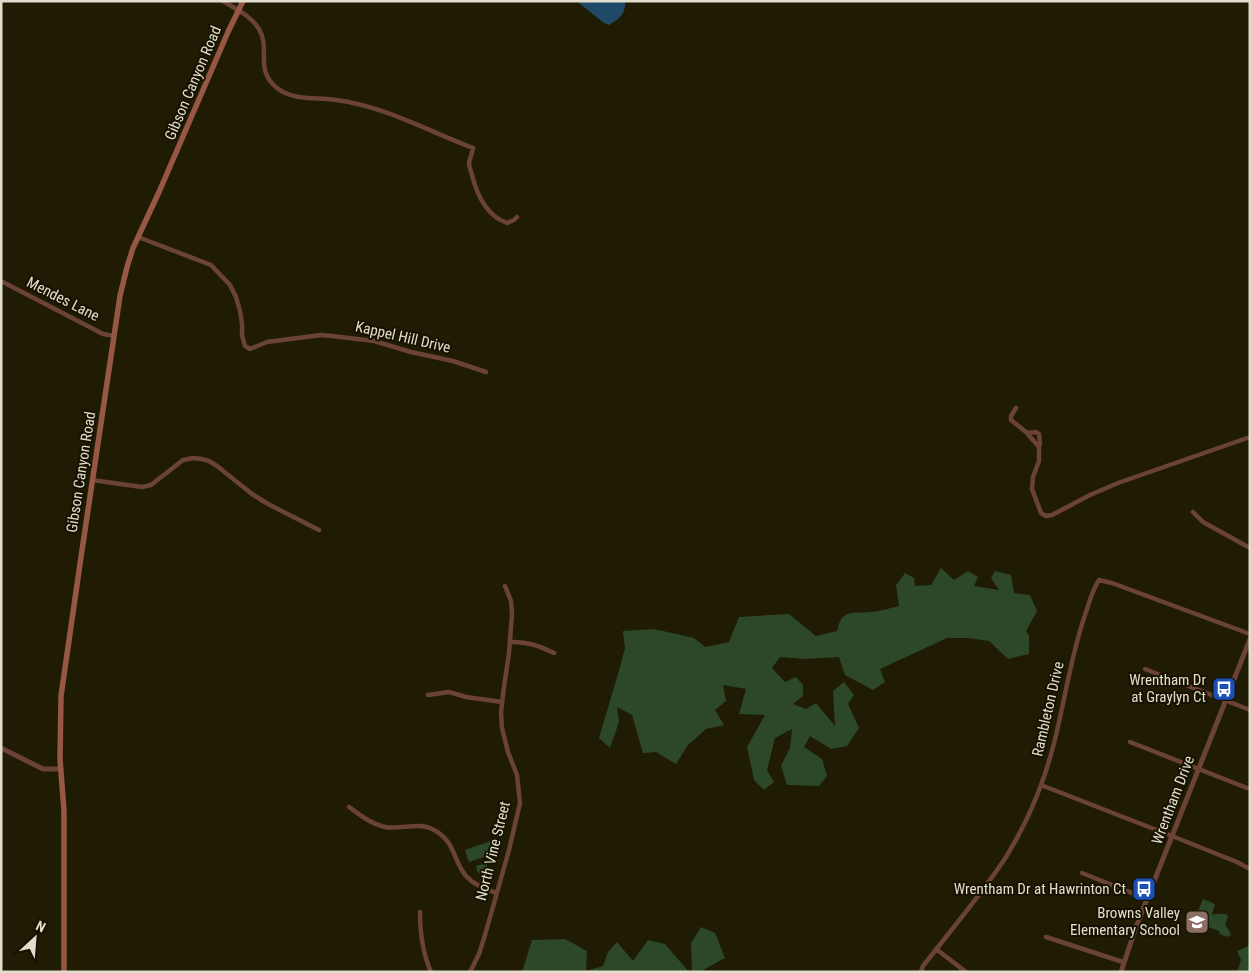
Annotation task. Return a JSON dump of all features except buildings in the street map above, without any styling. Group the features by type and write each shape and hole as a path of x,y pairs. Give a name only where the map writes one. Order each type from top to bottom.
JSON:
{"main road":[{"name":"Gibson Canyon Road","path":"64,972 64,811 60,728 62,696 92,480 124,279 138,237 243,1"}],"street":[{"path":"223,1 255,23 261,32 264,44 264,68 272,84 279,90 298,97 336,100 384,111 473,148 469,165 480,197 491,213 500,220 508,223 517,217"},
{"name":"Kappel Hill Drive","path":"138,237 211,265 230,285 236,297 240,311 242,335 245,346 250,349 267,342 321,335 374,340 411,352 453,361 486,372"},
{"name":"Mendes Lane","path":"1,281 103,334 114,336"},
{"path":"1016,408 1011,416 1011,420 1027,433 1039,447"},
{"path":"1027,433 1036,432 1039,434 1039,460 1032,477 1032,489 1039,510 1046,516 1052,515 1118,483 1250,437"},
{"path":"92,480 142,487 150,485 183,460 192,458 202,459 217,466 252,494 268,504 319,530"},
{"path":"1193,512 1203,522 1250,548"},
{"name":"Rambleton Drive","path":"920,972 990,880 1006,856 1028,816 1049,760 1079,634 1099,580 1112,583 1250,634"},
{"name":"North Vine Street","path":"470,972 485,935 509,850 520,802 517,775 508,752 502,728 501,712 512,614 511,601 505,586"},
{"name":"Wrentham Drive","path":"1120,972 1250,639"},
{"path":"510,642 534,644 554,653"},
{"path":"1145,669 1250,710"},
{"path":"428,695 448,692 466,697 502,702"},
{"path":"1130,742 1247,788"},
{"path":"1,748 43,769 61,769"},
{"path":"1041,785 1237,862 1250,869"},
{"path":"349,807 366,820 385,827 427,826 435,830 449,842 459,866 467,877 481,887 496,893"},
{"path":"1082,874 1148,899"},
{"path":"420,912 420,926 425,954 431,972"},
{"path":"1046,937 1123,962"},
{"path":"936,949 966,972"}],"green space":[{"path":"941,568 954,580 968,571 978,577 974,586 999,590 991,578 995,571 1011,575 1014,593 1030,595 1037,611 1026,631 1029,636 1029,654 1008,659 989,641 947,638 880,669 885,682 873,690 845,675 839,657 805,659 780,657 772,668 785,682 796,677 803,685 803,696 793,704 806,709 816,703 835,726 833,691 844,682 854,695 848,704 859,728 847,746 831,749 810,736 804,747 822,759 827,776 819,786 787,785 781,766 790,748 792,729 775,738 767,770 774,782 764,790 754,780 747,747 765,715 739,714 746,689 723,685 726,701 715,710 724,725 706,729 688,745 676,764 656,752 643,753 632,715 617,707 619,722 610,748 599,738 625,648 623,631 654,629 694,638 705,647 729,642 739,617 789,614 816,636 837,631 845,615 874,612 899,606 896,585 905,573 914,578 915,586 931,585"},
{"path":"491,841 495,853 469,862 465,850"},
{"path":"486,863 487,872 484,875 479,874 476,866"},
{"path":"1203,899 1215,904 1212,914 1228,916 1225,925 1231,935 1227,937 1220,934 1219,931 1198,923 1202,913 1198,911"},
{"path":"701,927 715,933 725,958 703,970 704,972 692,972 691,943"},
{"path":"565,939 587,951 586,971 603,966 608,952 617,942 633,961 648,940 665,944 689,972 522,972 532,940"},
{"path":"1250,945 1250,972 1237,972 1241,960 1237,951"}],"water":[{"path":"580,1 625,1 625,6 621,16 609,25 579,3"}],"place":[{"name":"Wrentham Dr at Graylyn Ct","path":"1224,689"},
{"name":"Wrentham Dr at Hawrinton Ct","path":"1144,889"},
{"name":"Browns Valley Elementary School","path":"1197,922"}]}
